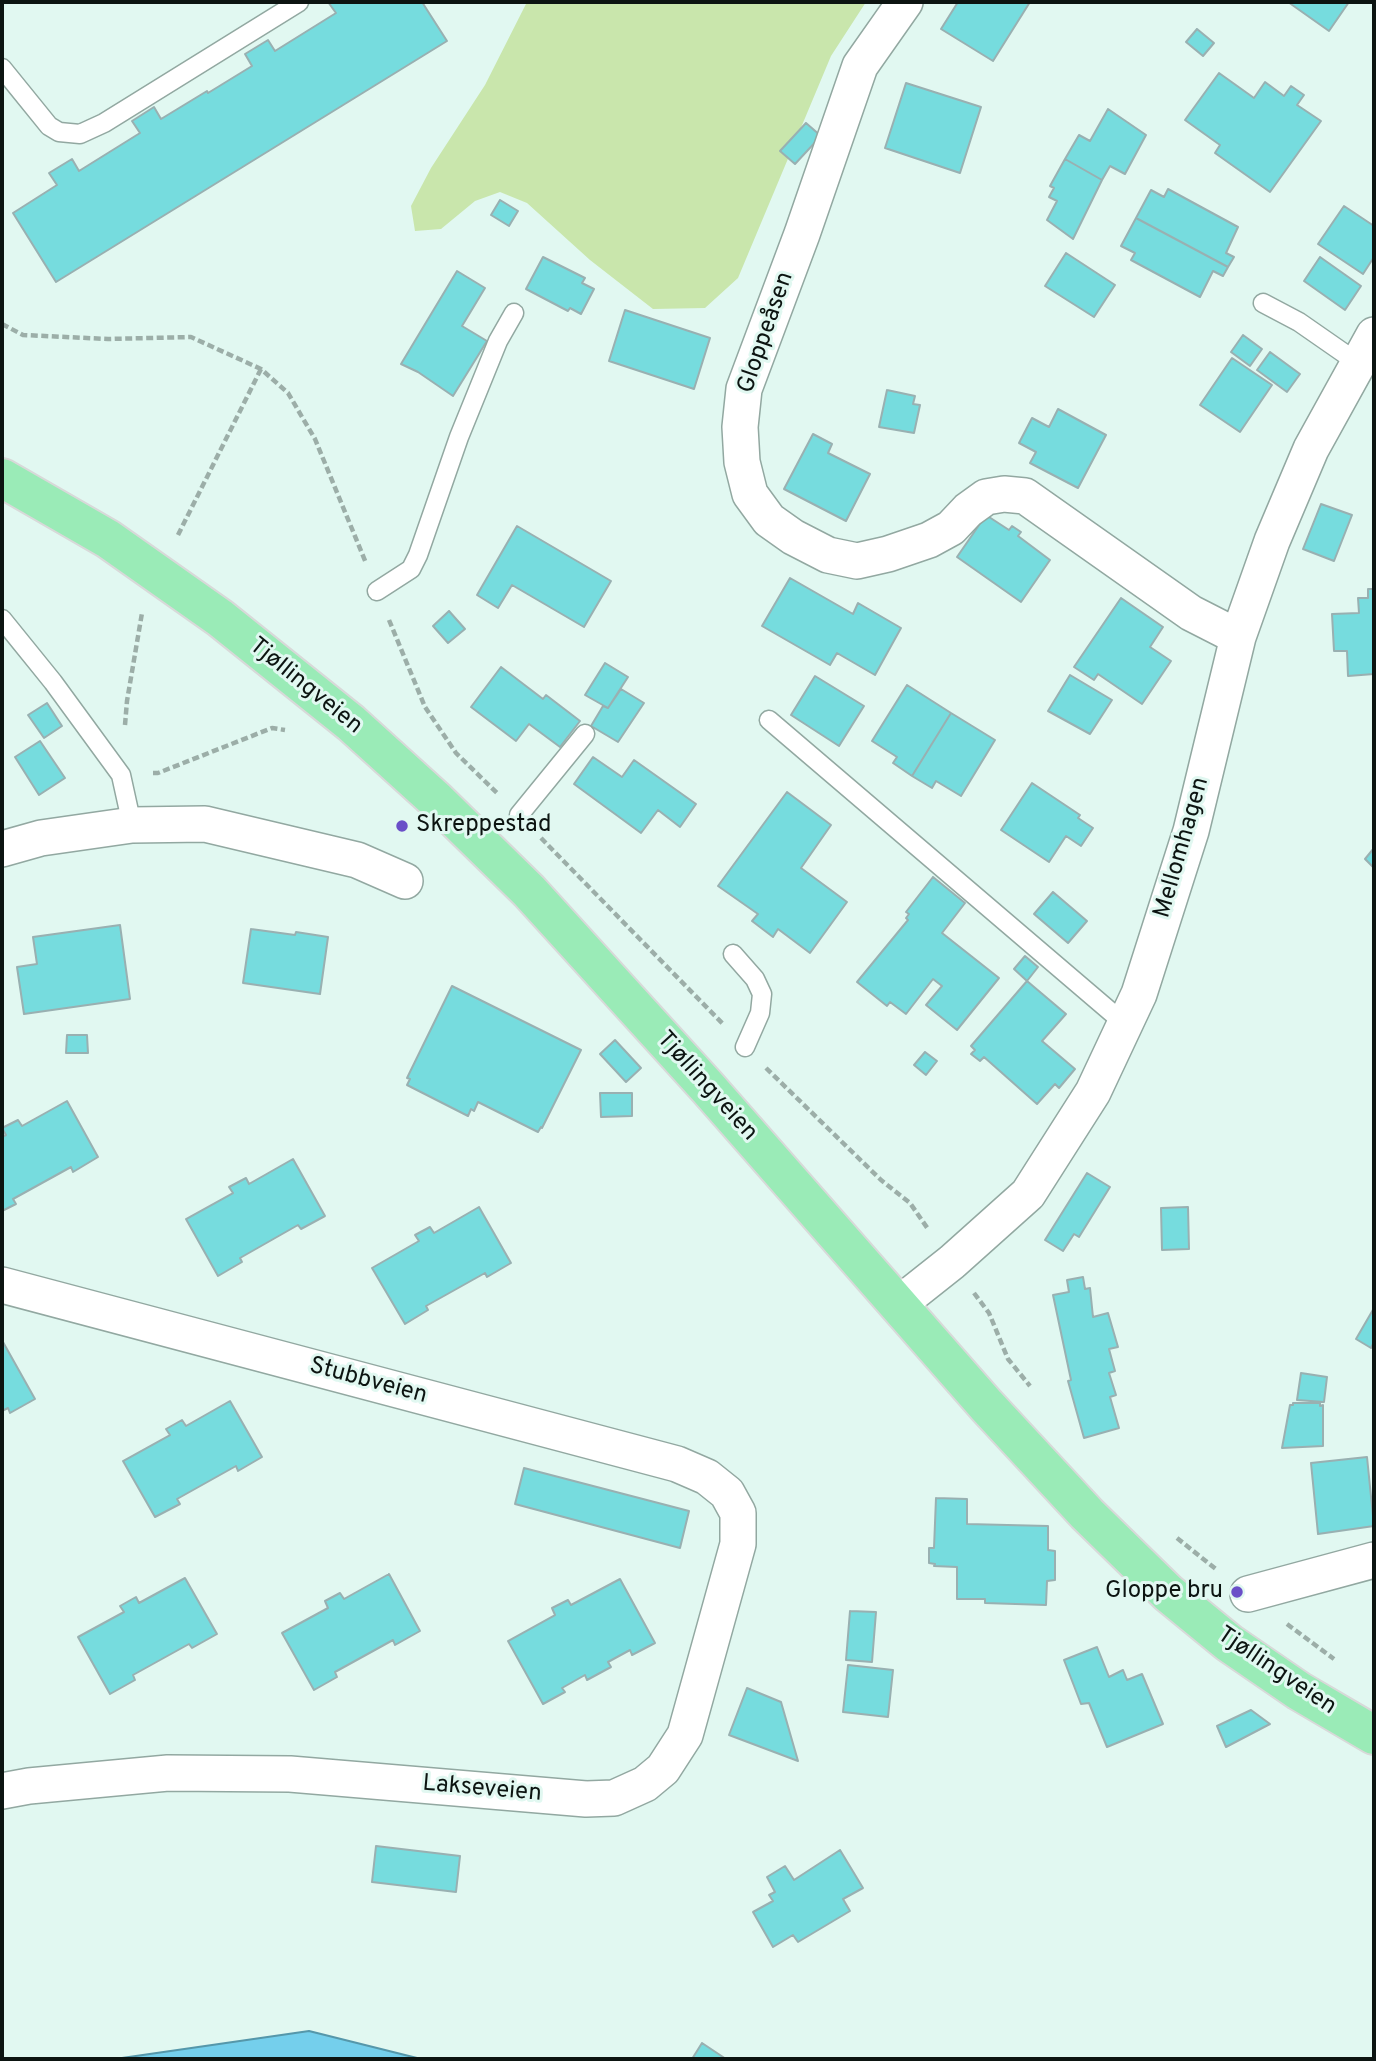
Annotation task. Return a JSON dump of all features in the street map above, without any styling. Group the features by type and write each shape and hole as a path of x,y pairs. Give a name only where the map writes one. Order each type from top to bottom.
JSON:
{"main road":[{"name":"Tjøllingveien","path":"2,478 108,539 220,618 351,723 436,800 529,891 717,1098 986,1405 1078,1504 1168,1593 1229,1643 1299,1691 1374,1735"}],"street":[{"name":"Gloppeåsen","path":"905,2 860,66 802,234 744,389 740,427 742,462 750,494 768,520 793,537 828,555 858,561 929,540 951,528 968,510 986,497 1004,494 1025,496 1191,613 1238,637"},
{"name":"Mellomhagen","path":"899,1304 952,1262 1028,1194 1093,1092 1139,994 1191,831 1238,637 1272,541 1311,449 1366,349"},
{"path":"2,849 41,838 132,825 205,824 357,860 405,881"},
{"name":"Stubbveien","path":"2,1285 677,1464 707,1477 726,1493"},
{"name":"Lakseveien","path":"2,1791 168,1773 277,1774 586,1799 614,1798 645,1784 663,1769 685,1735 738,1544 738,1513 726,1493"},
{"path":"1248,1594 1374,1560"}],"lane":[{"path":"2,68 49,126 59,132 80,134 104,122 299,2"},
{"path":"1263,303 1299,322 1366,349"},
{"path":"376,591 411,569 418,555 458,437 498,341 514,313"},
{"path":"2,619 53,682 121,775 132,825"},
{"path":"769,720 1125,1024"},
{"path":"519,815 585,734"},
{"path":"733,954 755,979 762,994 760,1013 745,1047"}],"path":[{"path":"2,324 23,335 108,340 191,337 261,369 288,393 315,439 425,707 456,753 745,1047 881,1180 910,1203 989,1313 1008,1359 1032,1389"},
{"path":"178,535 261,369"},
{"path":"142,612 127,701 121,775 158,773 272,728 285,730"},
{"path":"1173,1535 1343,1666"}],"green space":[{"path":"527,2 866,2 831,56 738,278 705,308 653,309 590,260 527,203 500,192 475,201 441,229 415,231 411,206 431,168 485,85"}],"water":[{"path":"309,2031 421,2059 115,2059"}],"building":[{"path":"328,2 422,2 447,41 56,282 13,213 57,185 49,173 72,159 79,171 140,133 132,121 154,107 161,119 207,91 208,93 252,66 245,54 268,40 275,51 336,13"},
{"path":"958,2 1030,2 993,61 941,29"},
{"path":"1288,2 1349,2 1329,31"},
{"path":"1197,29 1214,43 1203,56 1186,42"},
{"path":"1219,73 1254,98 1265,82 1284,96 1291,86 1304,95 1297,105 1321,121 1270,192 1215,153 1220,145 1185,120"},
{"path":"906,83 981,107 960,173 885,148"},
{"path":"1108,109 1146,135 1125,174 1110,166 1102,180 1065,159 1079,135 1090,141"},
{"path":"806,123 821,136 795,164 780,151"},
{"path":"1065,159 1102,180 1073,239 1047,220 1057,201 1049,197 1054,188 1050,186"},
{"path":"1168,189 1238,227 1226,253 1234,257 1228,267 1136,218 1151,190 1164,197"},
{"path":"500,200 518,211 509,226 491,215"},
{"path":"1344,206 1374,226 1374,257 1363,274 1318,244"},
{"path":"1136,218 1228,267 1223,276 1213,271 1200,297 1131,260 1135,253 1121,246"},
{"path":"1066,253 1115,285 1094,317 1045,286"},
{"path":"543,257 585,278 582,283 594,289 581,314 570,308 568,311 526,289"},
{"path":"1320,257 1361,286 1345,310 1304,281"},
{"path":"457,271 485,288 462,326 487,341 453,396 401,364"},
{"path":"625,310 710,338 694,389 609,361"},
{"path":"1243,335 1262,349 1250,366 1231,352"},
{"path":"1270,352 1300,374 1287,392 1257,370"},
{"path":"1232,358 1272,385 1240,432 1200,405"},
{"path":"887,390 915,396 913,404 920,405 914,433 879,427"},
{"path":"1058,409 1106,435 1078,488 1030,463 1036,452 1019,443 1032,418 1049,427"},
{"path":"813,434 832,444 828,453 870,474 846,521 784,489"},
{"path":"1321,504 1352,515 1334,561 1303,549"},
{"path":"986,515 1009,530 1012,526 1021,532 1018,536 1050,560 1021,602 957,557"},
{"path":"517,526 611,581 584,627 512,585 498,608 477,595"},
{"path":"790,578 853,614 858,603 901,628 875,675 837,653 830,665 762,626"},
{"path":"1368,589 1374,589 1374,674 1348,676 1347,651 1334,651 1332,614 1359,613 1358,598 1368,598"},
{"path":"1121,598 1163,627 1150,647 1171,661 1142,704 1098,674 1094,680 1074,667"},
{"path":"449,611 465,629 448,643 433,626"},
{"path":"605,663 628,677 608,708 585,695"},
{"path":"501,667 543,699 546,695 580,721 560,747 529,724 516,741 471,707"},
{"path":"1070,675 1112,700 1090,734 1048,711"},
{"path":"815,676 864,706 839,746 791,715"},
{"path":"907,685 951,713 912,776 893,763 897,757 872,741"},
{"path":"621,689 644,703 618,742 591,726 603,706 608,708"},
{"path":"47,703 62,726 44,738 28,715"},
{"path":"951,713 995,740 961,796 936,781 932,788 912,776"},
{"path":"40,741 65,778 39,795 15,757"},
{"path":"593,757 622,777 634,760 696,804 680,827 658,810 641,833 574,784"},
{"path":"1032,783 1080,815 1078,818 1093,828 1081,846 1066,836 1049,862 1001,830"},
{"path":"787,792 831,825 801,868 847,902 810,953 778,929 773,937 752,921 758,914 718,886"},
{"path":"1374,848 1374,868 1365,859"},
{"path":"933,877 965,903 942,933 999,978 957,1030 926,1005 942,986 933,979 906,1014 890,1002 887,1006 857,982 908,920 906,918 909,914 906,912"},
{"path":"1053,892 1087,921 1068,943 1034,914"},
{"path":"120,925 130,999 24,1014 17,967 37,964 33,937"},
{"path":"251,929 328,937 320,994 243,983"},
{"path":"1025,956 1038,967 1027,981 1014,969"},
{"path":"1027,981 1066,1014 1042,1041 1075,1069 1059,1088 1055,1084 1037,1104 984,1057 980,1061 971,1054 975,1050 971,1046"},
{"path":"452,986 581,1050 538,1132 478,1102 468,1116 407,1085 410,1079 407,1078"},
{"path":"67,1035 87,1035 88,1053 66,1053"},
{"path":"615,1040 641,1068 626,1082 600,1054"},
{"path":"925,1052 937,1061 926,1075 914,1065"},
{"path":"600,1093 632,1093 632,1116 601,1117"},
{"path":"67,1101 98,1157 73,1172 71,1167 13,1199 16,1204 2,1211 2,1137 6,1135 2,1128 18,1120 22,1126"},
{"path":"293,1159 325,1216 301,1229 298,1225 240,1258 242,1262 218,1276 186,1219 233,1193 229,1187 246,1178 249,1184"},
{"path":"1087,1173 1110,1187 1079,1237 1074,1234 1063,1251 1045,1240"},
{"path":"479,1207 511,1263 487,1277 485,1273 426,1306 428,1310 405,1324 372,1268 419,1241 415,1235 430,1227 434,1233"},
{"path":"1188,1207 1189,1249 1162,1250 1161,1208"},
{"path":"1083,1277 1085,1289 1090,1288 1093,1317 1108,1313 1118,1347 1109,1349 1115,1371 1109,1373 1116,1395 1110,1397 1119,1428 1084,1438 1068,1381 1071,1380 1053,1295 1069,1292 1067,1280"},
{"path":"1374,1308 1374,1342 1371,1348 1356,1339"},
{"path":"3,1342 35,1399 10,1413 8,1408 2,1411"},
{"path":"1301,1373 1327,1377 1324,1402 1297,1400"},
{"path":"230,1401 262,1457 238,1471 236,1466 177,1499 180,1504 155,1517 123,1461 170,1435 166,1429 182,1420 186,1426"},
{"path":"1290,1405 1323,1405 1323,1446 1282,1448"},
{"path":"1367,1457 1374,1526 1318,1534 1311,1463"},
{"path":"524,1468 689,1511 680,1548 515,1504"},
{"path":"936,1498 967,1499 967,1524 1048,1526 1048,1550 1055,1551 1055,1580 1047,1581 1046,1605 985,1603 985,1599 957,1599 957,1567 934,1566 935,1564 929,1563 929,1548 934,1548"},
{"path":"389,1574 420,1631 395,1645 393,1640 335,1672 337,1677 314,1690 282,1633 328,1608 325,1601 340,1593 344,1599"},
{"path":"185,1578 217,1634 192,1648 189,1644 133,1675 135,1680 110,1694 78,1637 124,1612 120,1606 136,1597 139,1603"},
{"path":"620,1579 655,1643 632,1655 630,1650 608,1662 611,1667 587,1680 585,1675 562,1688 565,1692 543,1704 508,1641 555,1615 552,1608 568,1600 571,1605"},
{"path":"850,1611 876,1612 872,1662 846,1660"},
{"path":"1097,1647 1109,1677 1123,1670 1127,1680 1142,1674 1163,1724 1107,1747 1089,1703 1081,1704 1064,1660"},
{"path":"848,1665 893,1670 888,1717 843,1712"},
{"path":"747,1688 781,1702 798,1761 729,1735"},
{"path":"1251,1710 1270,1724 1226,1747 1217,1726"},
{"path":"376,1846 460,1856 456,1892 372,1882"},
{"path":"840,1850 863,1888 843,1899 850,1911 798,1942 793,1935 773,1947 753,1912 773,1901 769,1895 775,1892 767,1877 785,1866 794,1880"},
{"path":"702,2043 726,2059 692,2059"}],"place":[{"name":"Skreppestad","path":"402,826"},
{"name":"Gloppe bru","path":"1237,1592"}]}
